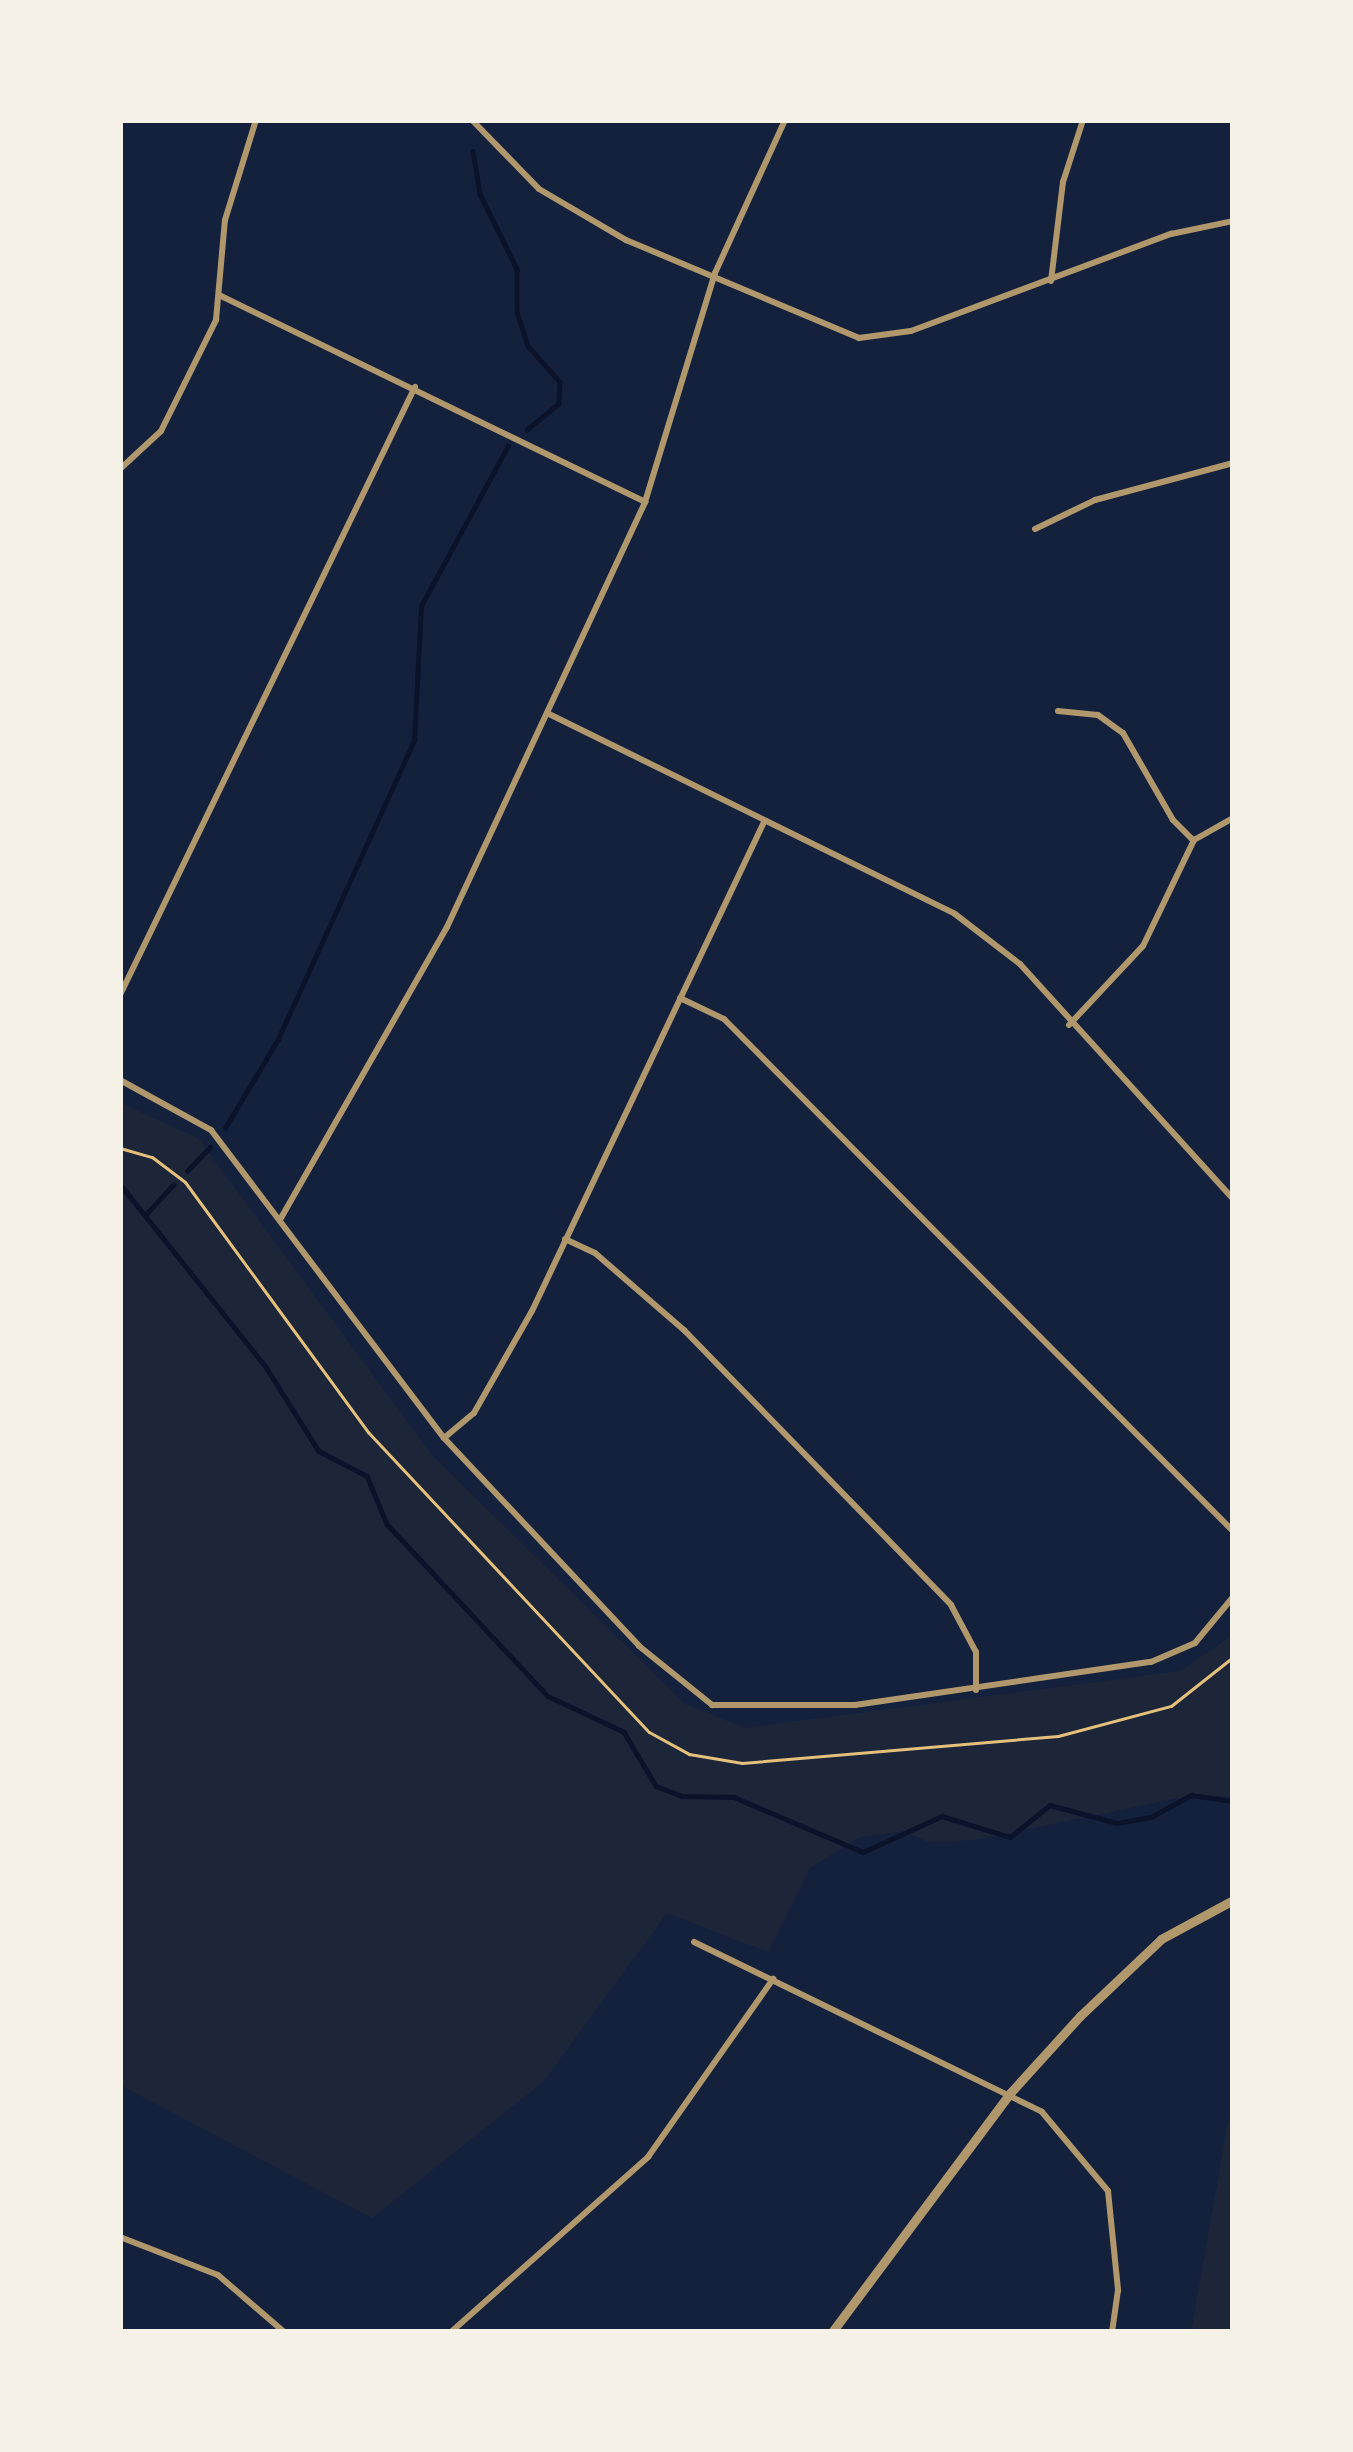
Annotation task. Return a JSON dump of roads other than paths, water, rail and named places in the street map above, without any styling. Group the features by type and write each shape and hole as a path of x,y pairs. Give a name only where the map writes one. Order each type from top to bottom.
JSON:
{"street":[{"path":"120,469 161,431 216,320 225,220 256,120"},
{"path":"472,120 539,189 626,240 715,273 837,332 876,339 1051,281 1198,225 1233,221"},
{"path":"281,1218 447,927 645,502 715,273 785,120"},
{"path":"1051,281 1064,182 1082,120"},
{"path":"219,295 645,502"},
{"path":"120,995 416,387"},
{"path":"1035,529 1114,494 1233,463"},
{"path":"1058,711 1098,716 1123,733 1172,820 1194,840"},
{"path":"547,713 955,914 1020,964 1069,1025 1233,1199"},
{"path":"1069,1025 1143,946 1194,840 1233,818"},
{"path":"444,1438 493,1383 764,822"},
{"path":"680,998 724,1019 1233,1531"},
{"path":"120,1080 211,1130 444,1438 639,1646 712,1706 780,1711 976,1690 1174,1655 1208,1631 1233,1597"},
{"path":"566,1240 596,1253 684,1330 950,1605 976,1652 976,1690"},
{"path":"832,2332 1012,2092 1161,1939 1233,1900"},
{"path":"694,1942 1012,2092 1071,2140 1108,2192 1118,2290 1112,2332"},
{"path":"451,2332 648,2157 773,1979"},
{"path":"120,2237 218,2275 284,2332"}],"waterway":[{"path":"473,151 480,194 517,269 517,312 528,346 560,382 559,404 527,430"},
{"path":"225,1128 278,1039 414,740 421,606 508,446"},
{"path":"187,1171 210,1147"},
{"path":"120,1184 266,1367 319,1451 367,1476 387,1524 548,1696 624,1732 656,1786 682,1796 734,1797 863,1852 942,1816 1010,1837 1050,1805 1117,1823 1151,1817 1191,1795 1233,1801"},
{"path":"146,1214 173,1185"}]}
